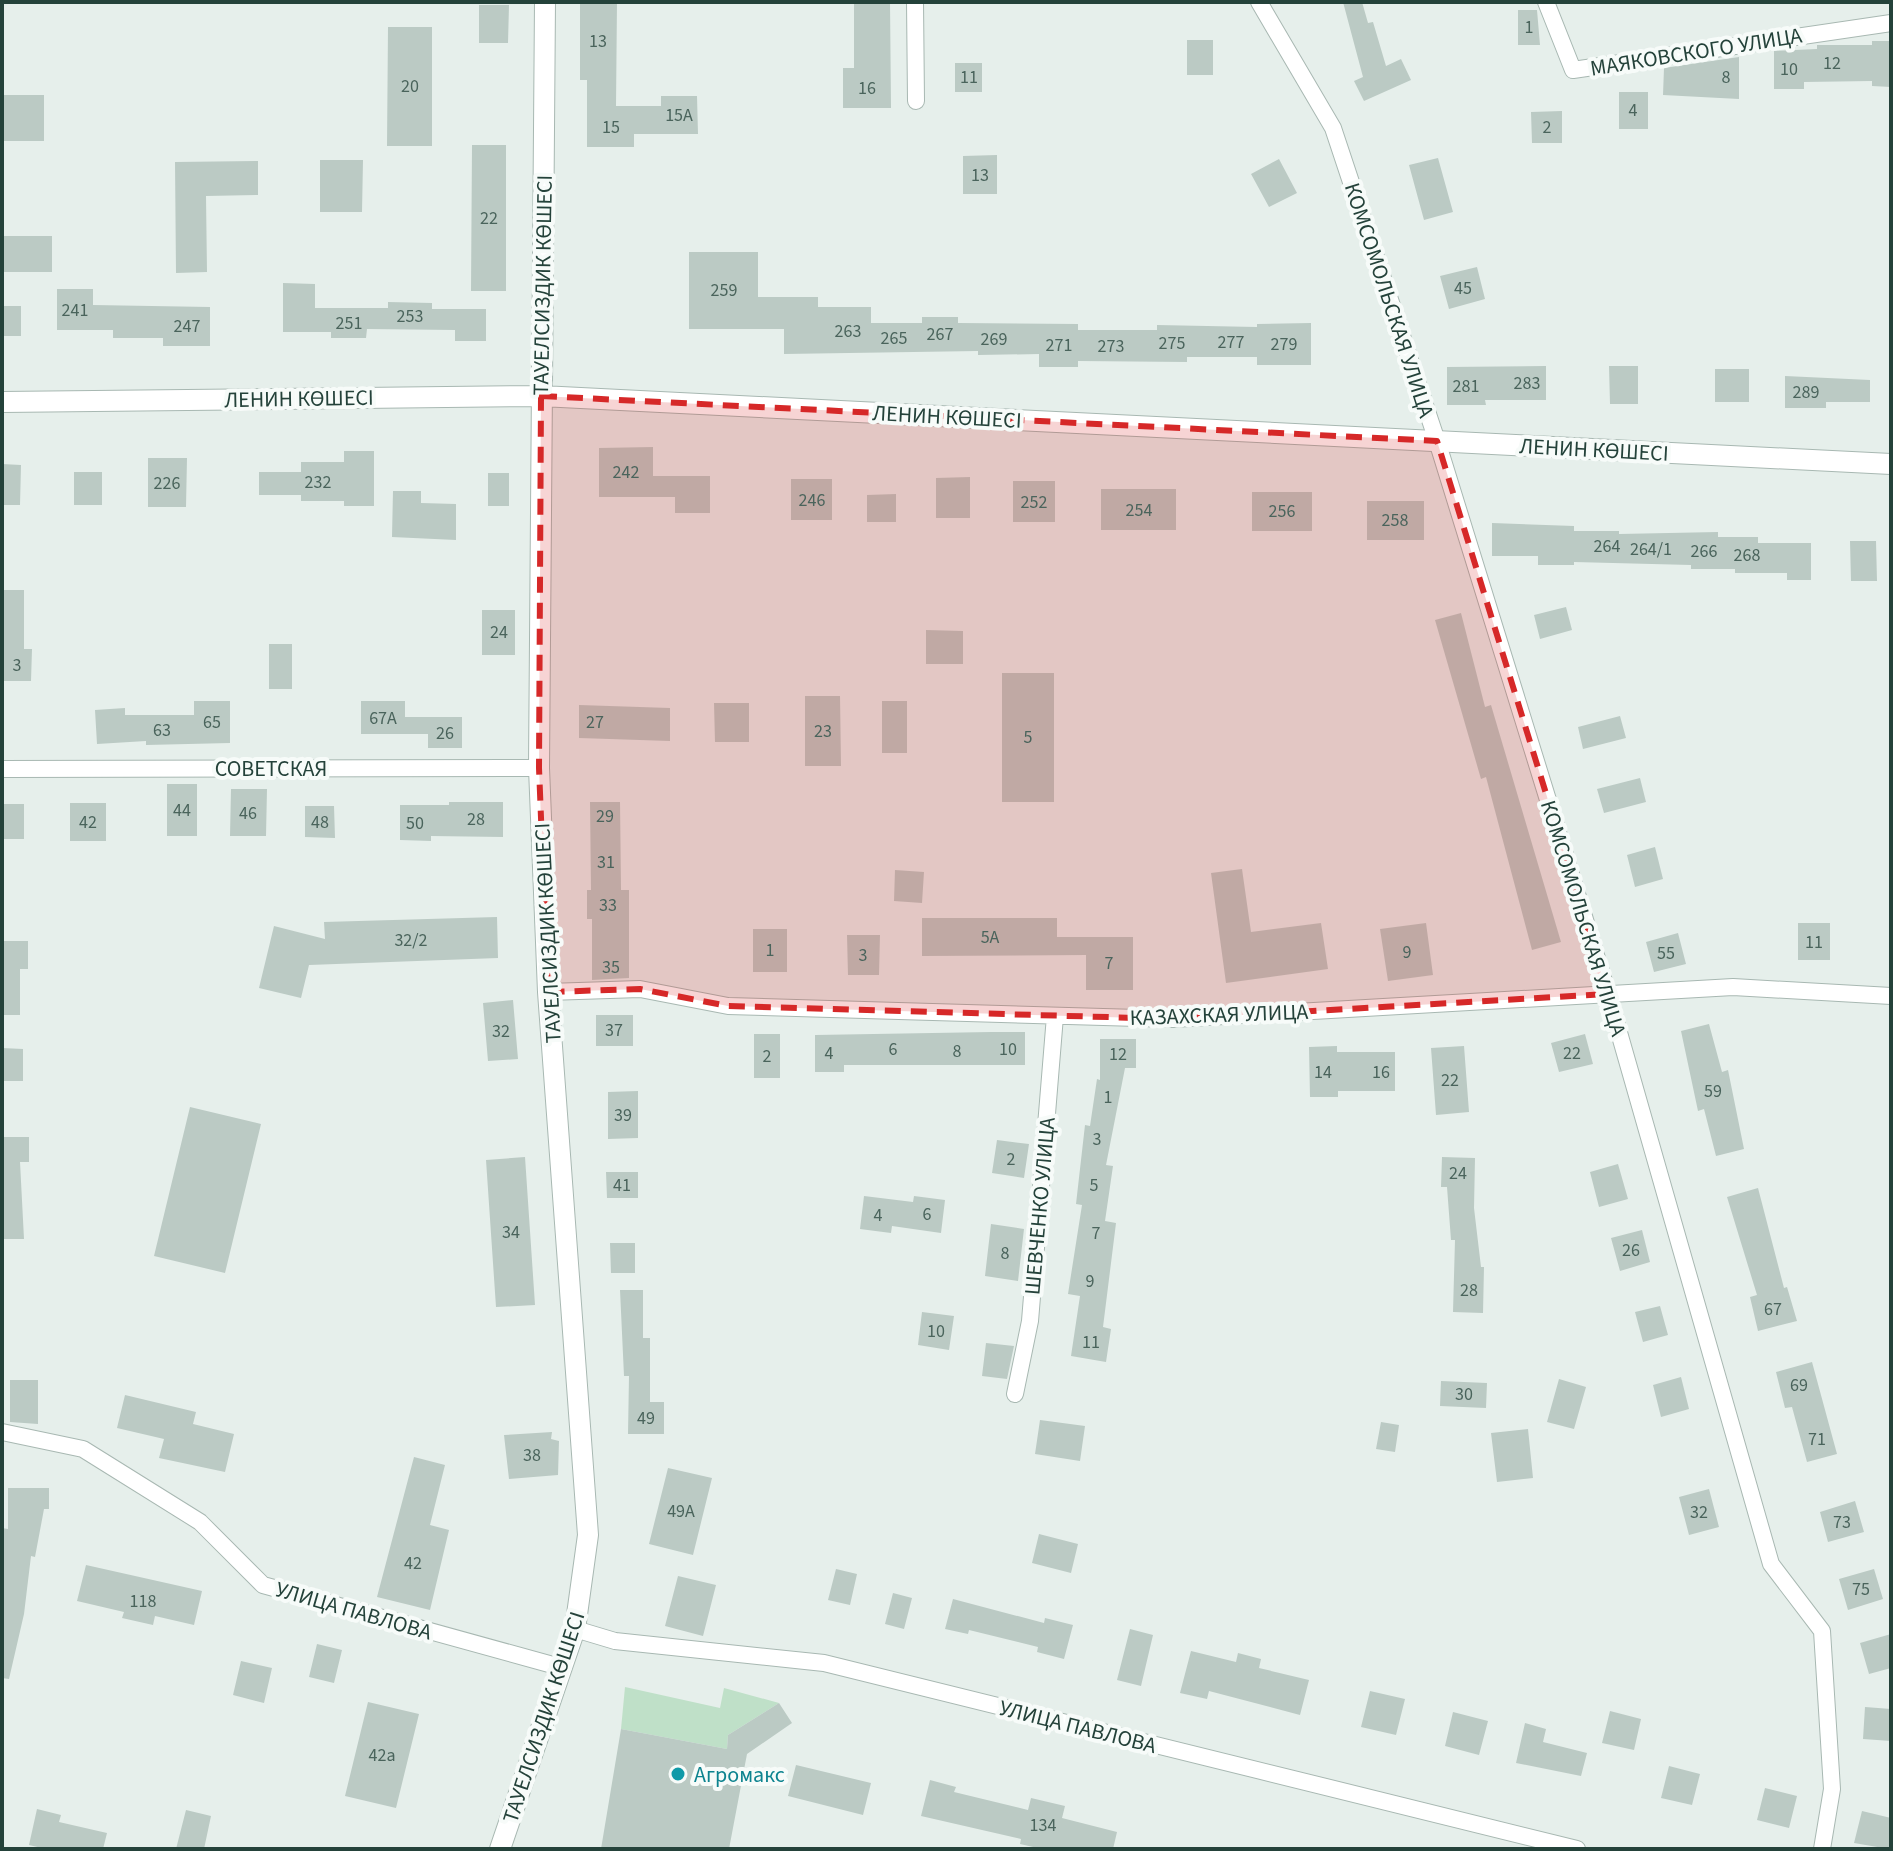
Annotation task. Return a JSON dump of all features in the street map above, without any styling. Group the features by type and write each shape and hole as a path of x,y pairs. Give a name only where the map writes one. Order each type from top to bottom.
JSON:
{"street":[{"name":"ТАУЕЛСИЗДИК КӨШЕСІ","path":"500,1849 575,1629 588,1535 548,992 539,768 545,2"},
{"path":"915,2 916,101"},
{"name":"КОМСОМОЛЬСКАЯ УЛИЦА","path":"1259,2 1333,128 1437,441 1608,994 1771,1564 1822,1631 1832,1789 1822,1849"},
{"name":"МАЯКОВСКОГО УЛИЦА","path":"1546,2 1573,70 1891,23"},
{"name":"ЛЕНИН КӨШЕСІ","path":"2,402 541,396 1891,464"},
{"name":"СОВЕТСКАЯ","path":"2,769 539,768"},
{"name":"КАЗАХСКАЯ УЛИЦА","path":"548,992 640,989 728,1006 1173,1019 1733,987 1891,996"},
{"name":"ШЕВЧЕНКО УЛИЦА","path":"1015,1394 1030,1321 1055,1016"},
{"name":"УЛИЦА ПАВЛОВА","path":"2,1432 83,1449 200,1522 263,1585 560,1667"},
{"name":"УЛИЦА ПАВЛОВА","path":"575,1629 615,1641 824,1663 1577,1849"}],"highlighted area":[{"path":"541,396 1437,441 1608,994 1173,1019 728,1006 640,989 548,992 539,768"}],"green space":[{"path":"625,1687 720,1708 724,1688 779,1703 728,1735 727,1749 621,1729"}],"building":[{"path":"580,2 617,2 616,106 661,106 661,96 697,96 698,134 634,134 634,147 587,147 587,80 580,80"},
{"path":"854,2 890,2 891,108 843,108 843,68 854,68"},
{"path":"1343,2 1362,2 1368,23 1373,22 1386,66 1401,59 1411,80 1364,101 1354,81 1363,77"},
{"path":"479,5 509,5 508,43 479,43"},
{"path":"1518,10 1537,10 1540,45 1518,45"},
{"path":"388,27 432,27 432,146 387,146"},
{"path":"1187,40 1213,40 1213,75 1187,75"},
{"path":"1872,41 1891,41 1891,87 1872,86 1872,81 1804,82 1804,89 1774,89 1774,51 1817,49 1817,45 1872,45"},
{"path":"1739,57 1739,99 1663,95 1664,68"},
{"path":"955,63 982,63 982,92 955,92"},
{"path":"1619,92 1648,92 1648,129 1619,129"},
{"path":"2,95 44,95 44,141 2,141"},
{"path":"1562,111 1562,143 1532,143 1531,112"},
{"path":"472,145 506,145 506,291 471,291"},
{"path":"997,155 997,194 963,194 963,156"},
{"path":"1438,158 1453,212 1424,220 1409,165"},
{"path":"1279,159 1297,193 1269,207 1251,174"},
{"path":"320,160 363,160 362,212 320,212"},
{"path":"258,161 258,195 206,196 207,272 176,273 175,162"},
{"path":"2,236 52,236 52,272 2,272"},
{"path":"689,252 758,252 758,297 818,297 818,307 871,307 871,323 922,323 922,317 958,317 958,323 1078,324 1078,330 1157,330 1157,325 1257,327 1257,324 1311,323 1311,365 1257,365 1257,357 1187,357 1187,362 1078,361 1078,367 1039,367 1039,354 978,355 978,351 784,354 784,329 689,329"},
{"path":"1477,267 1485,299 1449,309 1440,276"},
{"path":"283,283 315,284 315,308 388,308 388,302 432,303 432,309 486,309 486,341 455,341 455,330 367,329 366,338 331,338 331,332 283,332"},
{"path":"57,289 93,289 93,305 210,307 210,346 163,346 163,338 113,338 113,330 57,330"},
{"path":"2,306 21,306 21,336 2,336"},
{"path":"1546,366 1546,400 1485,400 1486,405 1447,405 1447,367"},
{"path":"1609,366 1638,366 1638,404 1610,404"},
{"path":"1715,369 1749,369 1749,402 1715,402"},
{"path":"1785,376 1870,380 1870,402 1826,402 1826,408 1785,408"},
{"path":"653,447 653,476 710,476 710,513 675,513 675,497 599,497 599,448"},
{"path":"344,451 374,451 374,506 344,506 344,501 301,501 301,495 259,495 259,472 301,472 301,462 344,462"},
{"path":"148,458 187,458 186,507 148,507"},
{"path":"2,464 21,465 20,505 2,505"},
{"path":"74,472 102,472 102,505 74,505"},
{"path":"488,473 509,473 509,506 488,506"},
{"path":"970,477 970,518 936,518 936,478"},
{"path":"791,479 832,479 832,520 791,520"},
{"path":"1013,481 1055,481 1055,522 1013,522"},
{"path":"1101,489 1176,489 1176,530 1101,530"},
{"path":"393,491 421,491 421,503 456,504 456,540 392,537"},
{"path":"1252,492 1312,492 1312,531 1252,531"},
{"path":"896,494 896,522 867,522 867,495"},
{"path":"1367,501 1424,501 1424,540 1367,540"},
{"path":"1492,523 1574,526 1574,531 1619,531 1619,534 1718,532 1718,537 1758,537 1758,543 1811,543 1811,580 1787,580 1787,573 1691,569 1691,565 1574,562 1574,565 1538,565 1538,556 1492,556"},
{"path":"1850,541 1876,541 1877,581 1851,581"},
{"path":"2,590 24,590 24,649 32,649 31,681 2,681"},
{"path":"1566,607 1572,630 1540,639 1534,615"},
{"path":"482,610 515,610 515,655 482,655"},
{"path":"1461,613 1485,707 1491,705 1561,942 1532,950 1486,777 1481,779 1435,620"},
{"path":"926,630 963,631 963,664 926,664"},
{"path":"269,644 292,644 292,689 269,689"},
{"path":"1002,673 1054,673 1054,802 1002,802"},
{"path":"805,696 840,696 841,766 805,766"},
{"path":"194,701 230,701 230,743 146,745 146,741 97,744 95,710 125,708 125,715 194,715"},
{"path":"361,701 405,701 405,717 462,717 462,748 428,748 428,734 361,734"},
{"path":"882,701 907,701 907,753 882,753"},
{"path":"714,703 749,703 749,742 715,742"},
{"path":"579,705 670,708 670,741 579,738"},
{"path":"1620,716 1626,738 1583,749 1578,727"},
{"path":"1640,778 1646,802 1604,813 1597,789"},
{"path":"167,784 197,784 197,836 167,836"},
{"path":"231,789 267,789 266,836 230,836"},
{"path":"449,802 503,802 503,837 431,836 431,841 400,840 400,805 449,805"},
{"path":"590,802 620,802 621,890 629,890 629,978 592,980 592,919 587,919 587,890 591,890"},
{"path":"70,803 106,803 106,841 70,841"},
{"path":"2,804 24,804 24,839 2,839"},
{"path":"305,806 334,806 335,838 305,837"},
{"path":"1655,847 1663,879 1635,887 1627,855"},
{"path":"1242,869 1251,932 1321,923 1328,969 1226,983 1211,873"},
{"path":"895,870 924,872 922,903 894,901"},
{"path":"497,917 498,958 309,965 301,998 259,988 274,926 325,939 324,922"},
{"path":"922,918 1057,918 1057,937 1133,937 1133,990 1086,990 1086,955 922,956"},
{"path":"1426,923 1433,975 1388,981 1380,929"},
{"path":"1798,923 1830,923 1830,960 1798,960"},
{"path":"753,929 787,929 787,972 753,972"},
{"path":"1678,933 1686,964 1654,972 1646,942"},
{"path":"847,935 880,935 879,975 848,975"},
{"path":"2,941 28,941 28,969 20,969 20,1015 2,1015"},
{"path":"513,1000 518,1059 488,1061 483,1003"},
{"path":"596,1015 633,1015 633,1046 596,1046"},
{"path":"1709,1024 1722,1072 1728,1070 1744,1149 1716,1156 1704,1109 1698,1111 1681,1031"},
{"path":"1025,1032 1025,1065 844,1065 844,1072 815,1072 815,1035"},
{"path":"754,1034 780,1034 780,1078 754,1078"},
{"path":"1585,1034 1593,1064 1559,1072 1551,1043"},
{"path":"1100,1039 1136,1039 1136,1068 1125,1068 1106,1165 1113,1166 1105,1221 1116,1223 1103,1327 1111,1329 1106,1362 1071,1356 1080,1296 1068,1294 1082,1205 1076,1204 1085,1125 1090,1126 1097,1079 1100,1080"},
{"path":"1337,1046 1337,1052 1395,1052 1395,1091 1338,1091 1338,1097 1310,1097 1309,1047"},
{"path":"1464,1046 1469,1112 1436,1115 1431,1048"},
{"path":"2,1048 23,1049 23,1081 2,1081"},
{"path":"638,1091 638,1138 608,1139 608,1092"},
{"path":"190,1107 261,1124 225,1273 154,1256"},
{"path":"2,1137 29,1137 29,1162 20,1162 24,1239 2,1239"},
{"path":"997,1140 1029,1144 1024,1178 992,1173"},
{"path":"525,1157 535,1305 496,1307 486,1160"},
{"path":"1442,1157 1475,1158 1474,1208 1481,1267 1484,1267 1483,1313 1453,1312 1455,1240 1451,1240 1447,1187 1441,1187"},
{"path":"1618,1164 1628,1199 1599,1207 1590,1172"},
{"path":"606,1172 638,1172 638,1198 607,1198"},
{"path":"1758,1188 1784,1288 1787,1287 1797,1321 1758,1331 1750,1297 1757,1295 1727,1197"},
{"path":"864,1196 913,1202 914,1196 945,1200 941,1233 892,1226 891,1233 860,1229"},
{"path":"991,1224 1024,1229 1018,1281 985,1276"},
{"path":"1642,1230 1650,1262 1620,1271 1611,1238"},
{"path":"610,1243 635,1243 635,1273 611,1273"},
{"path":"620,1290 643,1290 643,1338 650,1338 650,1402 664,1402 664,1434 628,1434 629,1376 624,1376"},
{"path":"1660,1306 1668,1335 1643,1342 1635,1312"},
{"path":"922,1312 954,1316 949,1350 918,1345"},
{"path":"986,1343 1014,1346 1007,1379 982,1376"},
{"path":"1812,1362 1837,1454 1807,1462 1792,1407 1785,1408 1776,1372"},
{"path":"1681,1377 1689,1409 1661,1417 1653,1385"},
{"path":"1559,1379 1586,1387 1574,1429 1547,1422"},
{"path":"10,1380 38,1380 38,1424 10,1422"},
{"path":"1441,1381 1487,1383 1486,1408 1440,1406"},
{"path":"125,1395 196,1412 193,1424 234,1434 225,1472 159,1458 164,1439 117,1428"},
{"path":"1040,1420 1085,1426 1080,1461 1035,1454"},
{"path":"1381,1422 1399,1425 1395,1452 1376,1449"},
{"path":"1528,1429 1533,1478 1497,1482 1491,1433"},
{"path":"552,1432 551,1439 559,1441 558,1475 509,1479 504,1435"},
{"path":"414,1457 445,1465 430,1525 449,1530 430,1610 377,1597"},
{"path":"668,1468 712,1478 693,1555 649,1544"},
{"path":"8,1488 49,1488 49,1509 44,1509 35,1557 31,1556 24,1614 9,1679 2,1678 2,1528 8,1529"},
{"path":"1709,1489 1719,1527 1689,1535 1679,1497"},
{"path":"1855,1501 1864,1532 1828,1542 1820,1512"},
{"path":"1039,1534 1078,1544 1071,1573 1032,1563"},
{"path":"86,1565 202,1591 194,1625 155,1616 153,1625 122,1618 124,1612 77,1601"},
{"path":"836,1569 857,1574 850,1605 828,1600"},
{"path":"1874,1569 1883,1599 1848,1610 1839,1579"},
{"path":"678,1576 716,1585 703,1636 665,1626"},
{"path":"893,1593 912,1598 904,1629 885,1624"},
{"path":"953,1599 1044,1623 1045,1618 1073,1625 1064,1659 1037,1652 1038,1647 969,1630 968,1634 945,1629"},
{"path":"1130,1629 1153,1635 1141,1686 1117,1680"},
{"path":"1891,1634 1891,1668 1869,1674 1860,1643"},
{"path":"317,1644 342,1650 334,1683 309,1677"},
{"path":"1191,1651 1236,1662 1238,1653 1261,1659 1259,1668 1309,1680 1300,1715 1209,1691 1207,1699 1180,1693"},
{"path":"241,1661 272,1668 264,1703 233,1695"},
{"path":"1370,1691 1405,1699 1396,1735 1361,1727"},
{"path":"368,1702 419,1714 396,1808 345,1796"},
{"name":"Агромакс","path":"779,1703 792,1723 747,1754 729,1849 601,1849 621,1729 727,1749 728,1735"},
{"path":"1865,1707 1891,1709 1891,1741 1863,1739"},
{"path":"1610,1711 1641,1719 1634,1750 1602,1743"},
{"path":"1453,1712 1488,1721 1479,1755 1445,1746"},
{"path":"1525,1723 1546,1729 1543,1742 1587,1753 1581,1776 1516,1763"},
{"path":"796,1765 871,1783 863,1815 788,1796"},
{"path":"1669,1766 1700,1774 1692,1805 1661,1798"},
{"path":"930,1780 956,1787 954,1792 1028,1810 1031,1798 1065,1806 1062,1818 1117,1832 1113,1849 1042,1849 1020,1844 1021,1839 921,1816"},
{"path":"1765,1788 1797,1796 1789,1828 1757,1820"},
{"path":"37,1809 61,1815 59,1822 107,1833 103,1849 46,1849 29,1845"},
{"path":"186,1810 211,1816 204,1849 176,1849"},
{"path":"1862,1811 1891,1818 1889,1849 1854,1843"}],"place":[{"name":"Агромакс","path":"678,1774"}]}
